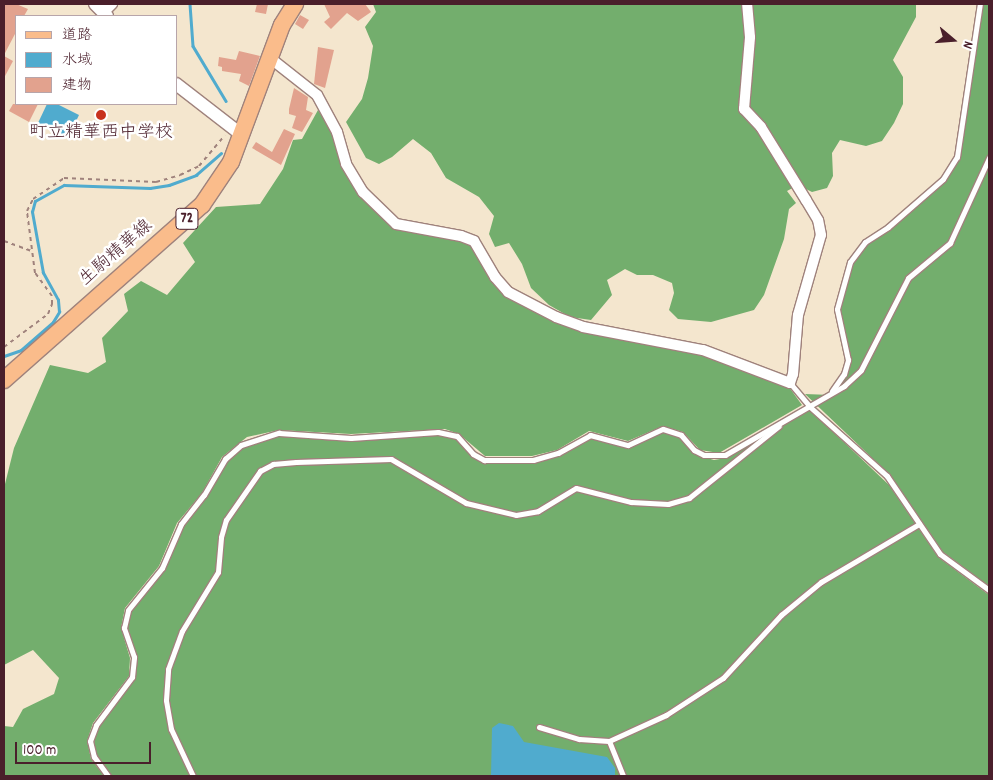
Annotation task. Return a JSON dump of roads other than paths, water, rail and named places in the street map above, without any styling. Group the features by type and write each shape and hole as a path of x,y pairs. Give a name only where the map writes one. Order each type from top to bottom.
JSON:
{"main road":[{"name":"生駒精華線","path":"4,380 202,205 231,162 270,58 295,4"}],"street":[{"path":"270,58 317,95 337,132 346,164 363,192 396,224 474,241 495,278 508,292 583,327 703,350 790,383 793,374 798,315 821,236 818,220 806,200 760,127 744,109 750,37 747,4"},
{"path":"178,86 242,135"}],"lane":[{"path":"830,394 840,381 848,360 837,309 850,262 865,242 888,227 943,179 957,156 980,4"},
{"path":"108,776 94,757 90,741 96,725 132,678 134,657 124,628 128,610 162,568 181,524 204,495 225,459 249,440 279,433 351,438 445,432 457,436 473,454 484,460 533,460 558,453 590,434 628,445 663,429 677,432 699,453 714,457 725,455 844,386 862,370 908,278 950,243 989,158"},
{"path":"790,383 809,406 887,476 940,554 989,590"},
{"path":"192,776 171,729 166,700 168,669 182,631 218,572 221,537 226,520 260,471 273,464 372,457 390,459 466,503 516,515 538,511 576,488 631,502 668,504 689,498 706,486 791,416"},
{"path":"539,727 579,738 609,741 666,716 723,678 782,615 821,582 919,524"},
{"path":"609,741 623,776"}],"water":[{"path":"47,105 59,105 79,115 68,138 38,123"},
{"path":"499,723 513,726 524,742 607,757 615,768 615,776 491,776 492,728"}],"waterway":[{"path":"190,4 193,46 226,101"},
{"path":"4,356 21,350 53,322 59,312 58,300 43,273 32,212 35,201 64,185 150,188 169,185 196,175 221,153"}],"place":[{"name":"町立精華西中学校","path":"101,115"}]}
